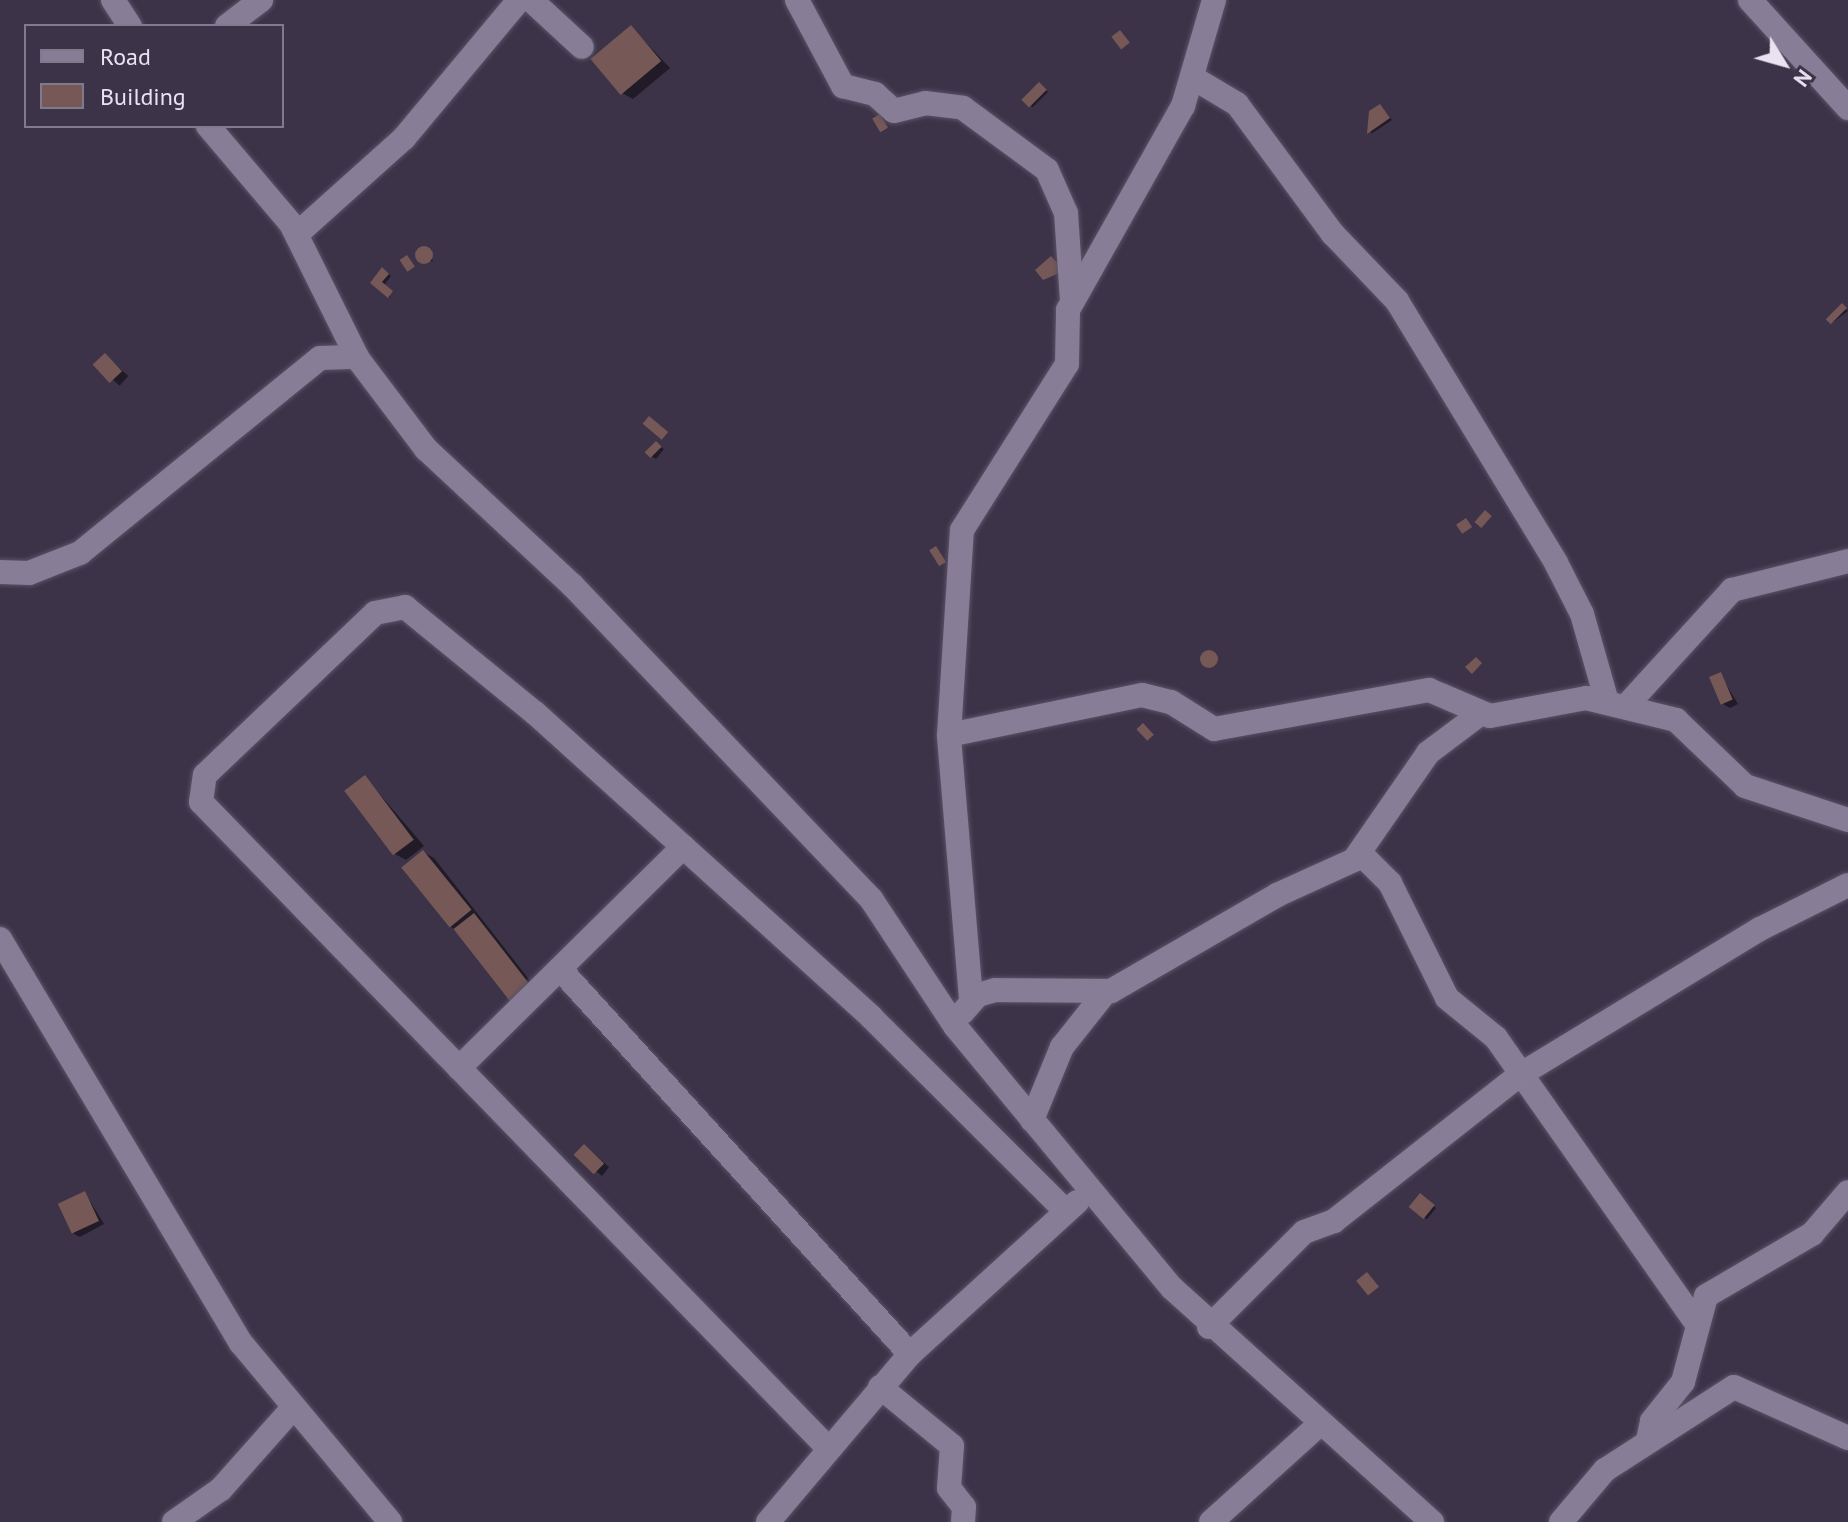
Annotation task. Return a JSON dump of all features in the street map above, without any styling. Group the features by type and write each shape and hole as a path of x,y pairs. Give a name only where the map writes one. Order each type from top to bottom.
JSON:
{"street":[{"path":"113,0 129,24"},
{"path":"230,24 261,0"},
{"path":"297,234 404,138 519,0"},
{"path":"531,0 582,47"},
{"path":"797,0 843,86 875,94 894,111 925,103 963,108 1047,170 1066,213 1072,302 1067,364 965,520 949,735 971,999 955,1026"},
{"path":"1072,302 1195,79 1201,28 1214,0"},
{"path":"1750,0 1848,108"},
{"path":"1195,79 1237,104 1333,234 1397,301 1556,563 1582,614 1617,703"},
{"path":"210,128 297,234 357,357 426,449 572,585 871,899 955,1026 1090,1193 1209,1327 1432,1522"},
{"path":"0,572 29,573 80,553 320,358 357,357"},
{"path":"1617,703 1732,590 1848,561"},
{"path":"828,1448 201,802 205,775 375,613 394,603 535,713 871,1017 1065,1210"},
{"path":"949,735 1142,695 1171,702 1214,729 1429,690 1480,714"},
{"path":"1032,1120 1062,1047 1104,994 1362,855 1428,753 1480,714 1564,698 1617,703 1676,720 1745,786 1848,820"},
{"path":"459,1068 683,847"},
{"path":"1362,855 1390,883 1447,998 1496,1038 1518,1076 1620,1206 1696,1323"},
{"path":"1209,1327 1304,1232 1334,1221 1518,1076 1760,929 1848,885"},
{"path":"0,939 195,1272 293,1408 390,1522"},
{"path":"560,969 910,1354"},
{"path":"971,999 995,990 1104,994"},
{"path":"1648,1440 1652,1421 1686,1375 1696,1323 1717,1285 1812,1234 1848,1192"},
{"path":"768,1522 910,1354 1065,1210 1090,1193"},
{"path":"1561,1522 1605,1470 1648,1440 1742,1386 1848,1438"},
{"path":"880,1387 952,1446 949,1488 964,1507 963,1522"},
{"path":"174,1522 221,1489 293,1408"},
{"path":"1211,1522 1320,1424"}],"building":[{"path":"631,25 661,61 621,95 590,59"},
{"path":"1120,30 1130,43 1121,49 1111,37"},
{"path":"1039,82 1047,90 1029,107 1021,100"},
{"path":"1380,104 1390,118 1367,134 1369,111"},
{"path":"880,114 888,128 880,132 872,118"},
{"path":"424,246 433,255 424,264 415,255"},
{"path":"407,255 415,267 407,272 400,260"},
{"path":"1051,256 1064,271 1043,280 1035,270"},
{"path":"382,267 389,274 382,282 393,291 388,298 370,283"},
{"path":"1842,303 1847,308 1831,324 1826,319"},
{"path":"105,353 122,371 110,383 93,365"},
{"path":"649,416 668,432 662,440 643,424"},
{"path":"656,441 662,447 650,458 645,452"},
{"path":"1485,510 1492,516 1481,528 1475,522"},
{"path":"1466,518 1472,527 1462,534 1456,525"},
{"path":"936,546 946,562 939,566 929,550"},
{"path":"1209,650 1218,659 1209,668 1200,659"},
{"path":"1476,657 1482,663 1472,674 1465,667"},
{"path":"1721,672 1733,700 1721,705 1709,677"},
{"path":"1143,723 1154,735 1147,741 1136,729"},
{"path":"365,775 414,840 393,855 344,791"},
{"path":"423,850 471,910 450,927 401,868"},
{"path":"474,913 533,989 513,1005 454,929"},
{"path":"584,1144 604,1163 594,1174 574,1155"},
{"path":"85,1191 99,1221 72,1234 58,1204"},
{"path":"1420,1193 1435,1205 1423,1219 1409,1207"},
{"path":"1367,1272 1379,1287 1368,1296 1356,1281"}]}
